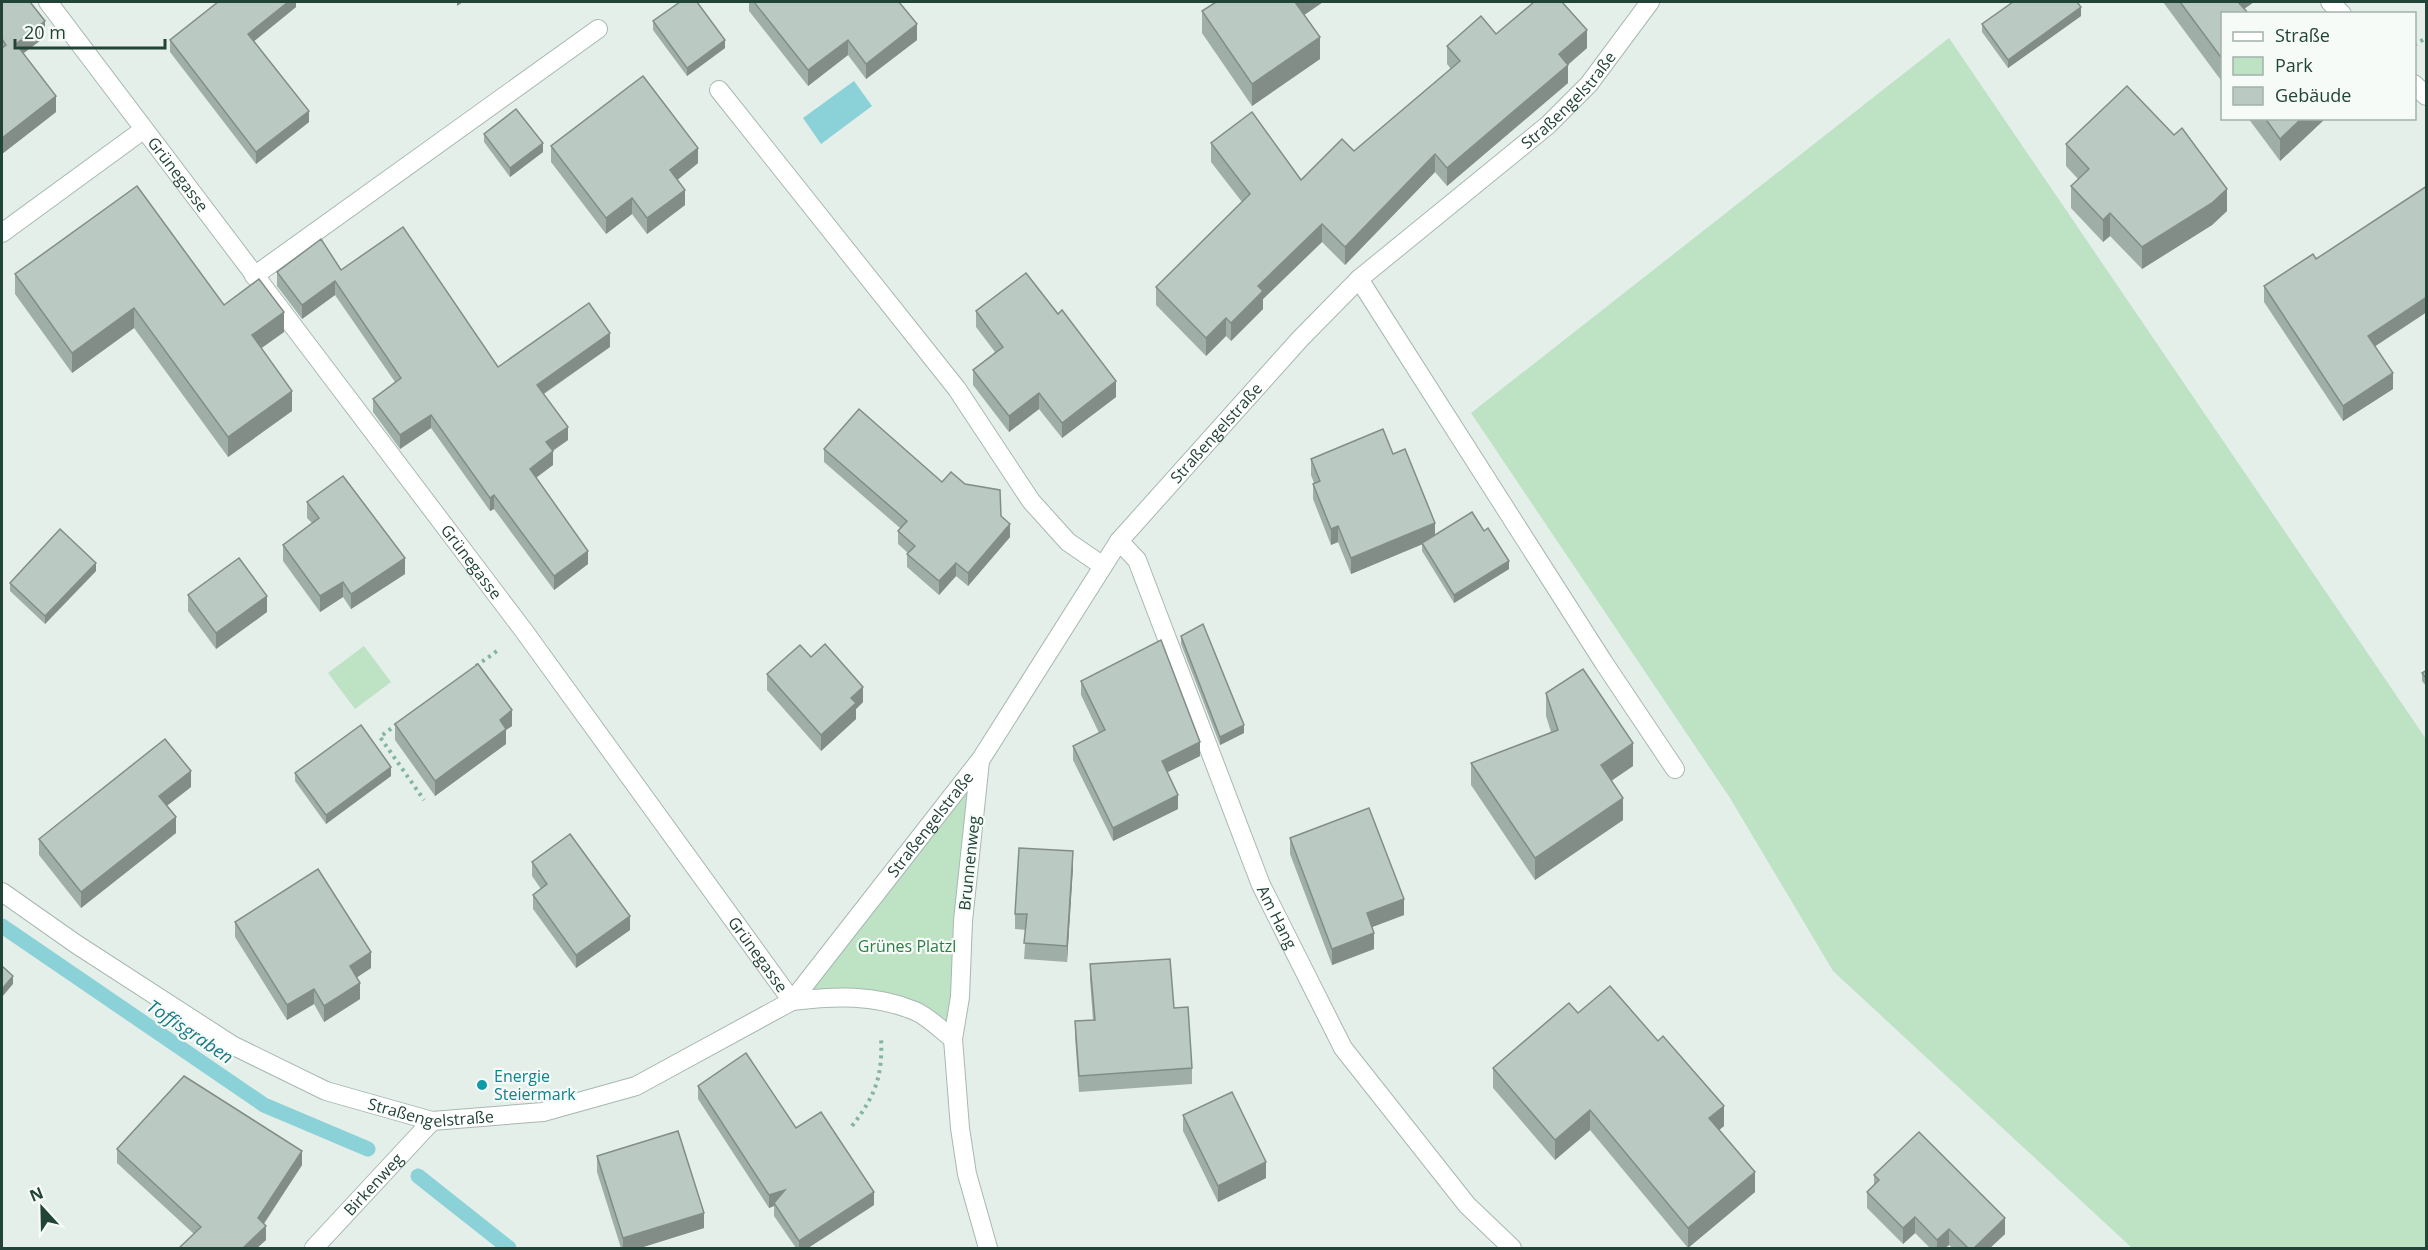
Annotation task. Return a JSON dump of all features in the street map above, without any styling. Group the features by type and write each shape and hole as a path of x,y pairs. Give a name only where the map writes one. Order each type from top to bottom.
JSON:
{"street":[{"name":"Grünegasse","path":"48,2 524,631 792,1001"},
{"name":"Straßengelstraße","path":"2,892 76,944 232,1045 326,1091 432,1121 543,1112 636,1086 792,1001 981,759 1119,541 1300,339 1359,279 1548,125 1589,84 1650,2"},
{"path":"254,276 598,29"},
{"path":"2416,85 2427,96"},
{"path":"719,90 957,389 1031,501 1068,542 1104,566"},
{"name":"Grünegasse","path":"2,233 143,130"},
{"path":"1359,279 1604,663 1675,769"},
{"name":"Am Hang","path":"1119,541 1137,560 1261,885 1342,1048 1467,1205 1512,1248"},
{"name":"Brunnenweg","path":"981,759 963,921 960,998 953,1039 960,1128 967,1174 988,1248"},
{"path":"792,1001 838,996 879,1000 917,1012 953,1039"},
{"name":"Birkenweg","path":"314,1248 432,1121"}],"path":[{"path":"476,667 524,631"},
{"path":"399,723 380,737 424,800"},
{"path":"852,1126 865,1109 879,1078 882,1062 879,1000"}],"green space":[{"path":"1949,38 2426,739 2426,1248 2132,1248 1833,971 1730,798 1471,413"},
{"path":"364,646 391,682 355,709 328,673"},
{"name":"Grünes Platzl","path":"981,759 953,1039 917,1012 792,1001"}],"water":[{"path":"854,81 872,106 821,144 803,118"}],"building":[{"path":"2,2 30,2 45,21 16,44 56,96 2,138 2,48 6,45 2,39"},
{"path":"218,2 288,2 248,34 309,111 256,152 170,40"},
{"path":"680,2 697,2 725,40 687,68 653,21"},
{"path":"754,2 899,2 917,24 866,64 848,40 808,70"},
{"path":"1216,2 1295,2 1320,37 1252,84 1202,11"},
{"path":"1534,2 1562,2 1587,30 1559,54 1568,65 1447,168 1435,154 1345,247 1322,224 1258,286 1263,291 1231,323 1226,318 1206,338 1156,287 1250,194 1211,143 1252,112 1301,180 1342,139 1354,151 1460,61 1447,46 1481,16 1496,34"},
{"path":"2013,2 2077,2 2081,7 2008,60 1982,24"},
{"path":"2180,2 2238,2 2247,12 2221,12 2221,57"},
{"path":"643,76 698,148 670,170 685,190 647,218 632,198 606,218 551,146"},
{"path":"2127,86 2174,135 2182,128 2227,189 2212,203 2142,247 2110,213 2103,220 2071,186 2089,169 2066,144"},
{"path":"516,109 543,143 510,168 484,134"},
{"path":"2266,120 2300,120 2280,139"},
{"path":"137,186 224,305 259,279 284,312 252,335 292,391 228,437 134,308 72,353 15,274"},
{"path":"2427,186 2427,297 2368,336 2393,373 2343,406 2264,286 2313,254 2316,259"},
{"path":"403,227 498,367 589,303 610,333 537,385 568,427 546,442 553,451 530,469 588,551 554,576 494,495 490,498 431,415 400,435 373,399 401,378 335,281 302,305 277,272 321,239 341,270"},
{"path":"1026,273 1058,314 1062,310 1116,381 1062,423 1039,393 1009,416 973,370 1003,347 976,311"},
{"path":"859,409 942,482 951,472 965,484 1000,490 1001,516 1010,524 968,573 956,563 939,581 907,554 915,546 898,531 907,521 824,449"},
{"path":"1383,429 1393,454 1405,449 1435,523 1351,558 1338,526 1331,529 1313,484 1320,481 1311,459"},
{"path":"343,476 405,558 351,594 343,582 320,596 283,545 319,518 307,502"},
{"path":"1472,512 1484,531 1488,528 1509,561 1454,595 1422,543"},
{"path":"60,529 96,563 45,616 10,583"},
{"path":"239,558 267,596 216,633 188,595"},
{"path":"1203,624 1244,725 1220,737 1181,636"},
{"path":"1161,640 1200,742 1162,761 1178,795 1113,828 1073,746 1105,730 1081,681"},
{"path":"825,644 863,687 851,698 856,703 821,735 767,674 800,645 811,657"},
{"path":"478,664 512,710 500,720 506,729 435,781 395,724"},
{"path":"1583,669 1633,743 1601,765 1623,798 1535,858 1471,763 1558,730 1546,693"},
{"path":"361,725 391,767 326,815 295,773"},
{"path":"165,739 191,771 159,796 176,817 81,892 39,839"},
{"path":"1369,808 1404,899 1367,913 1374,933 1332,949 1290,838"},
{"path":"570,834 630,916 576,955 533,895 547,884 532,862"},
{"path":"1019,848 1073,851 1067,946 1024,943 1027,914 1015,914"},
{"path":"318,869 371,952 350,966 360,983 324,1006 314,989 287,1005 235,922"},
{"path":"1170,959 1174,1008 1188,1007 1192,1068 1079,1076 1075,1021 1095,1020 1090,964"},
{"path":"2,966 13,976 2,989"},
{"path":"1610,986 1658,1041 1663,1036 1724,1106 1709,1118 1755,1172 1688,1228 1590,1110 1555,1140 1493,1068 1569,1003 1578,1013"},
{"path":"746,1053 796,1128 821,1112 874,1192 799,1241 774,1203 785,1190 769,1195 698,1086"},
{"path":"184,1076 302,1151 258,1218 266,1226 243,1248 179,1248 201,1227 117,1149"},
{"path":"1232,1092 1266,1162 1218,1186 1183,1115"},
{"path":"678,1131 704,1213 623,1238 597,1156"},
{"path":"1919,1132 2005,1218 1974,1248 1968,1248 1949,1229 1937,1240 1915,1217 1903,1228 1867,1192 1879,1180 1874,1175"}],"waterway":[{"name":"Toffisgraben","path":"2,926 264,1105 368,1149"},
{"name":"Toffisgraben","path":"418,1176 509,1248"}],"place":[{"name":"Energie Steiermark","path":"482,1085"}]}
